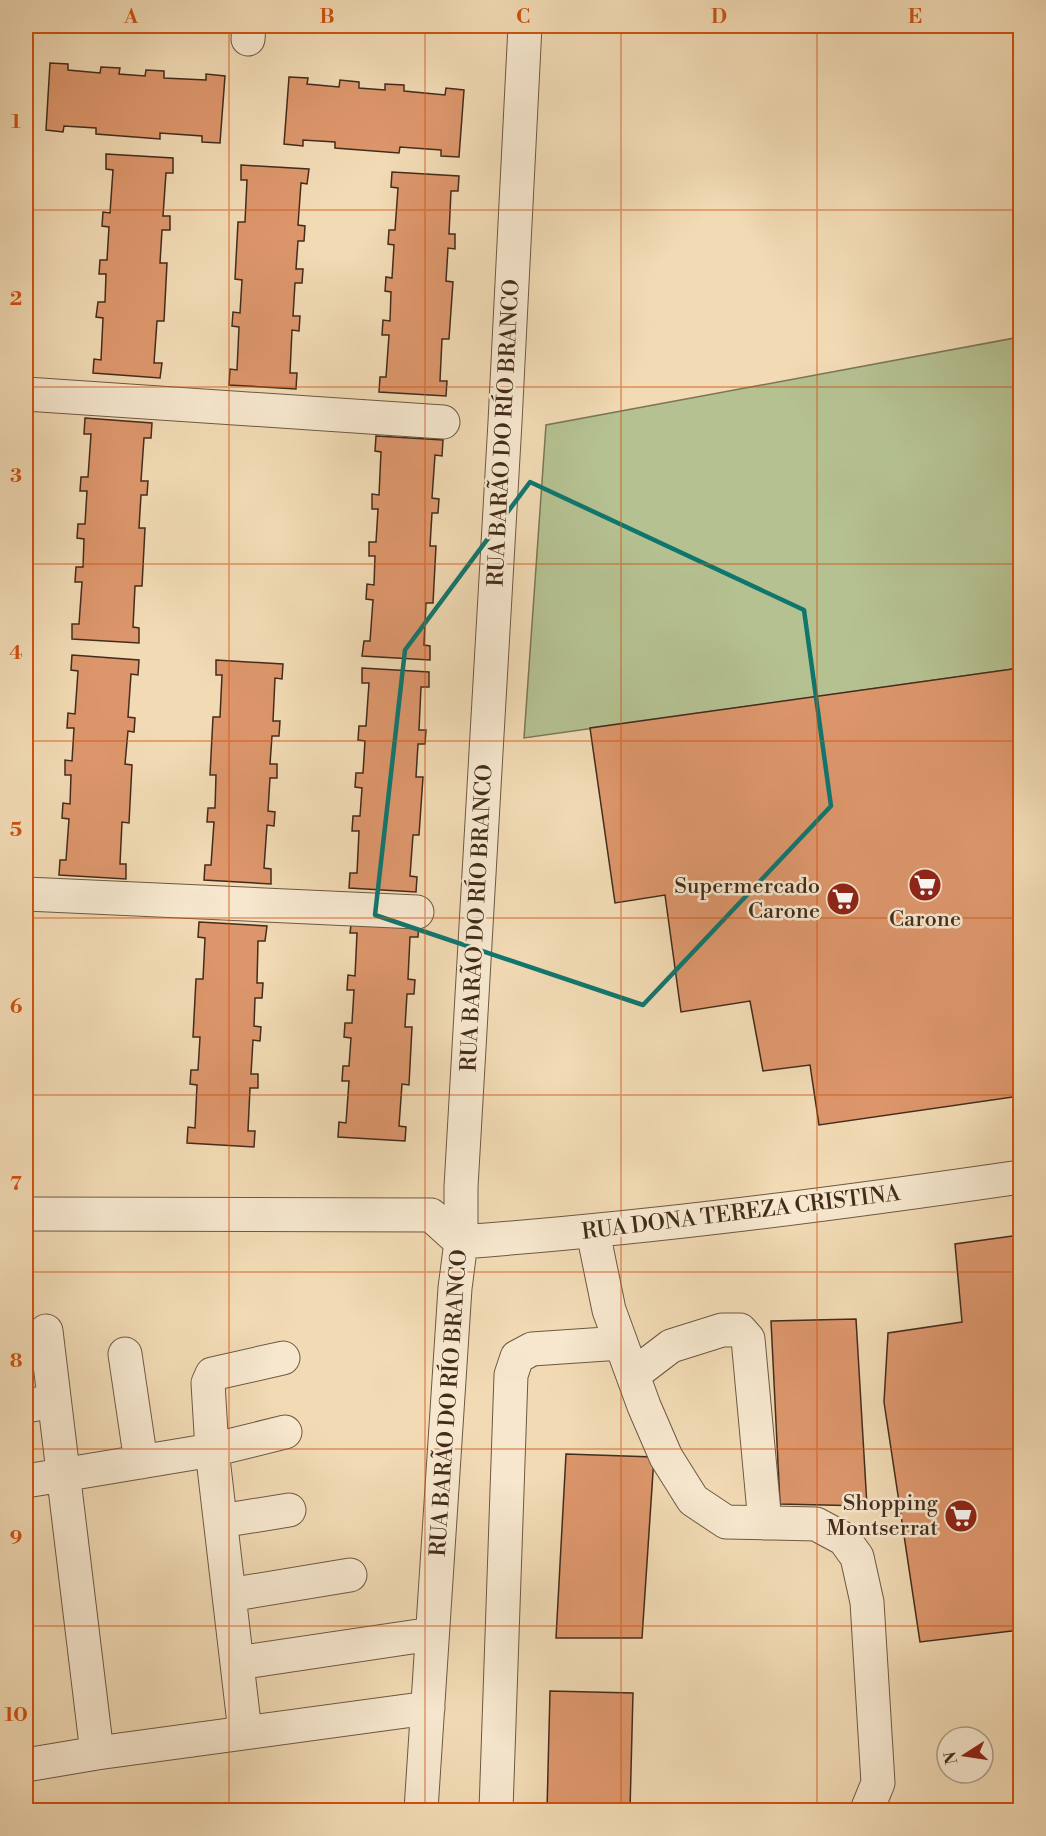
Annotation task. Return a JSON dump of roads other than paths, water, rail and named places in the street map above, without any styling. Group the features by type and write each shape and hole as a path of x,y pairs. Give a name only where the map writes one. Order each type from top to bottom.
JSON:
{"street":[{"name":"RUA BARÃO DO RÍO BRANCO","path":"421,1810 461,1242 461,1187 505,434 525,26"},
{"path":"26,394 443,422"},
{"path":"26,894 417,912"},
{"name":"RUA DONA TEREZA CRISTINA","path":"461,1242 593,1232 759,1214 1020,1177"},
{"path":"26,1214 431,1215 461,1242"},
{"path":"593,1232 609,1310 621,1343 666,1457 693,1500 726,1522 816,1524 844,1539 857,1557 867,1602 878,1783 867,1810"},
{"path":"633,1375 671,1346 722,1330 740,1330 748,1339 765,1523"},
{"path":"46,1331 40,1404 63,1474 98,1753"},
{"path":"496,1810 511,1375 517,1357 532,1349 621,1343"},
{"path":"125,1354 141,1462"},
{"path":"245,1732 213,1450 208,1383 212,1374 283,1358"},
{"path":"26,1481 213,1450 285,1432"},
{"path":"221,1521 289,1510"},
{"path":"229,1595 350,1575"},
{"path":"237,1663 432,1634"},
{"path":"26,1765 245,1732 428,1708"}],"place":[{"name":"Carone","path":"925,885"},
{"name":"Supermercado Carone","path":"843,899"},
{"name":"Shopping Montserrat","path":"961,1516"}]}
